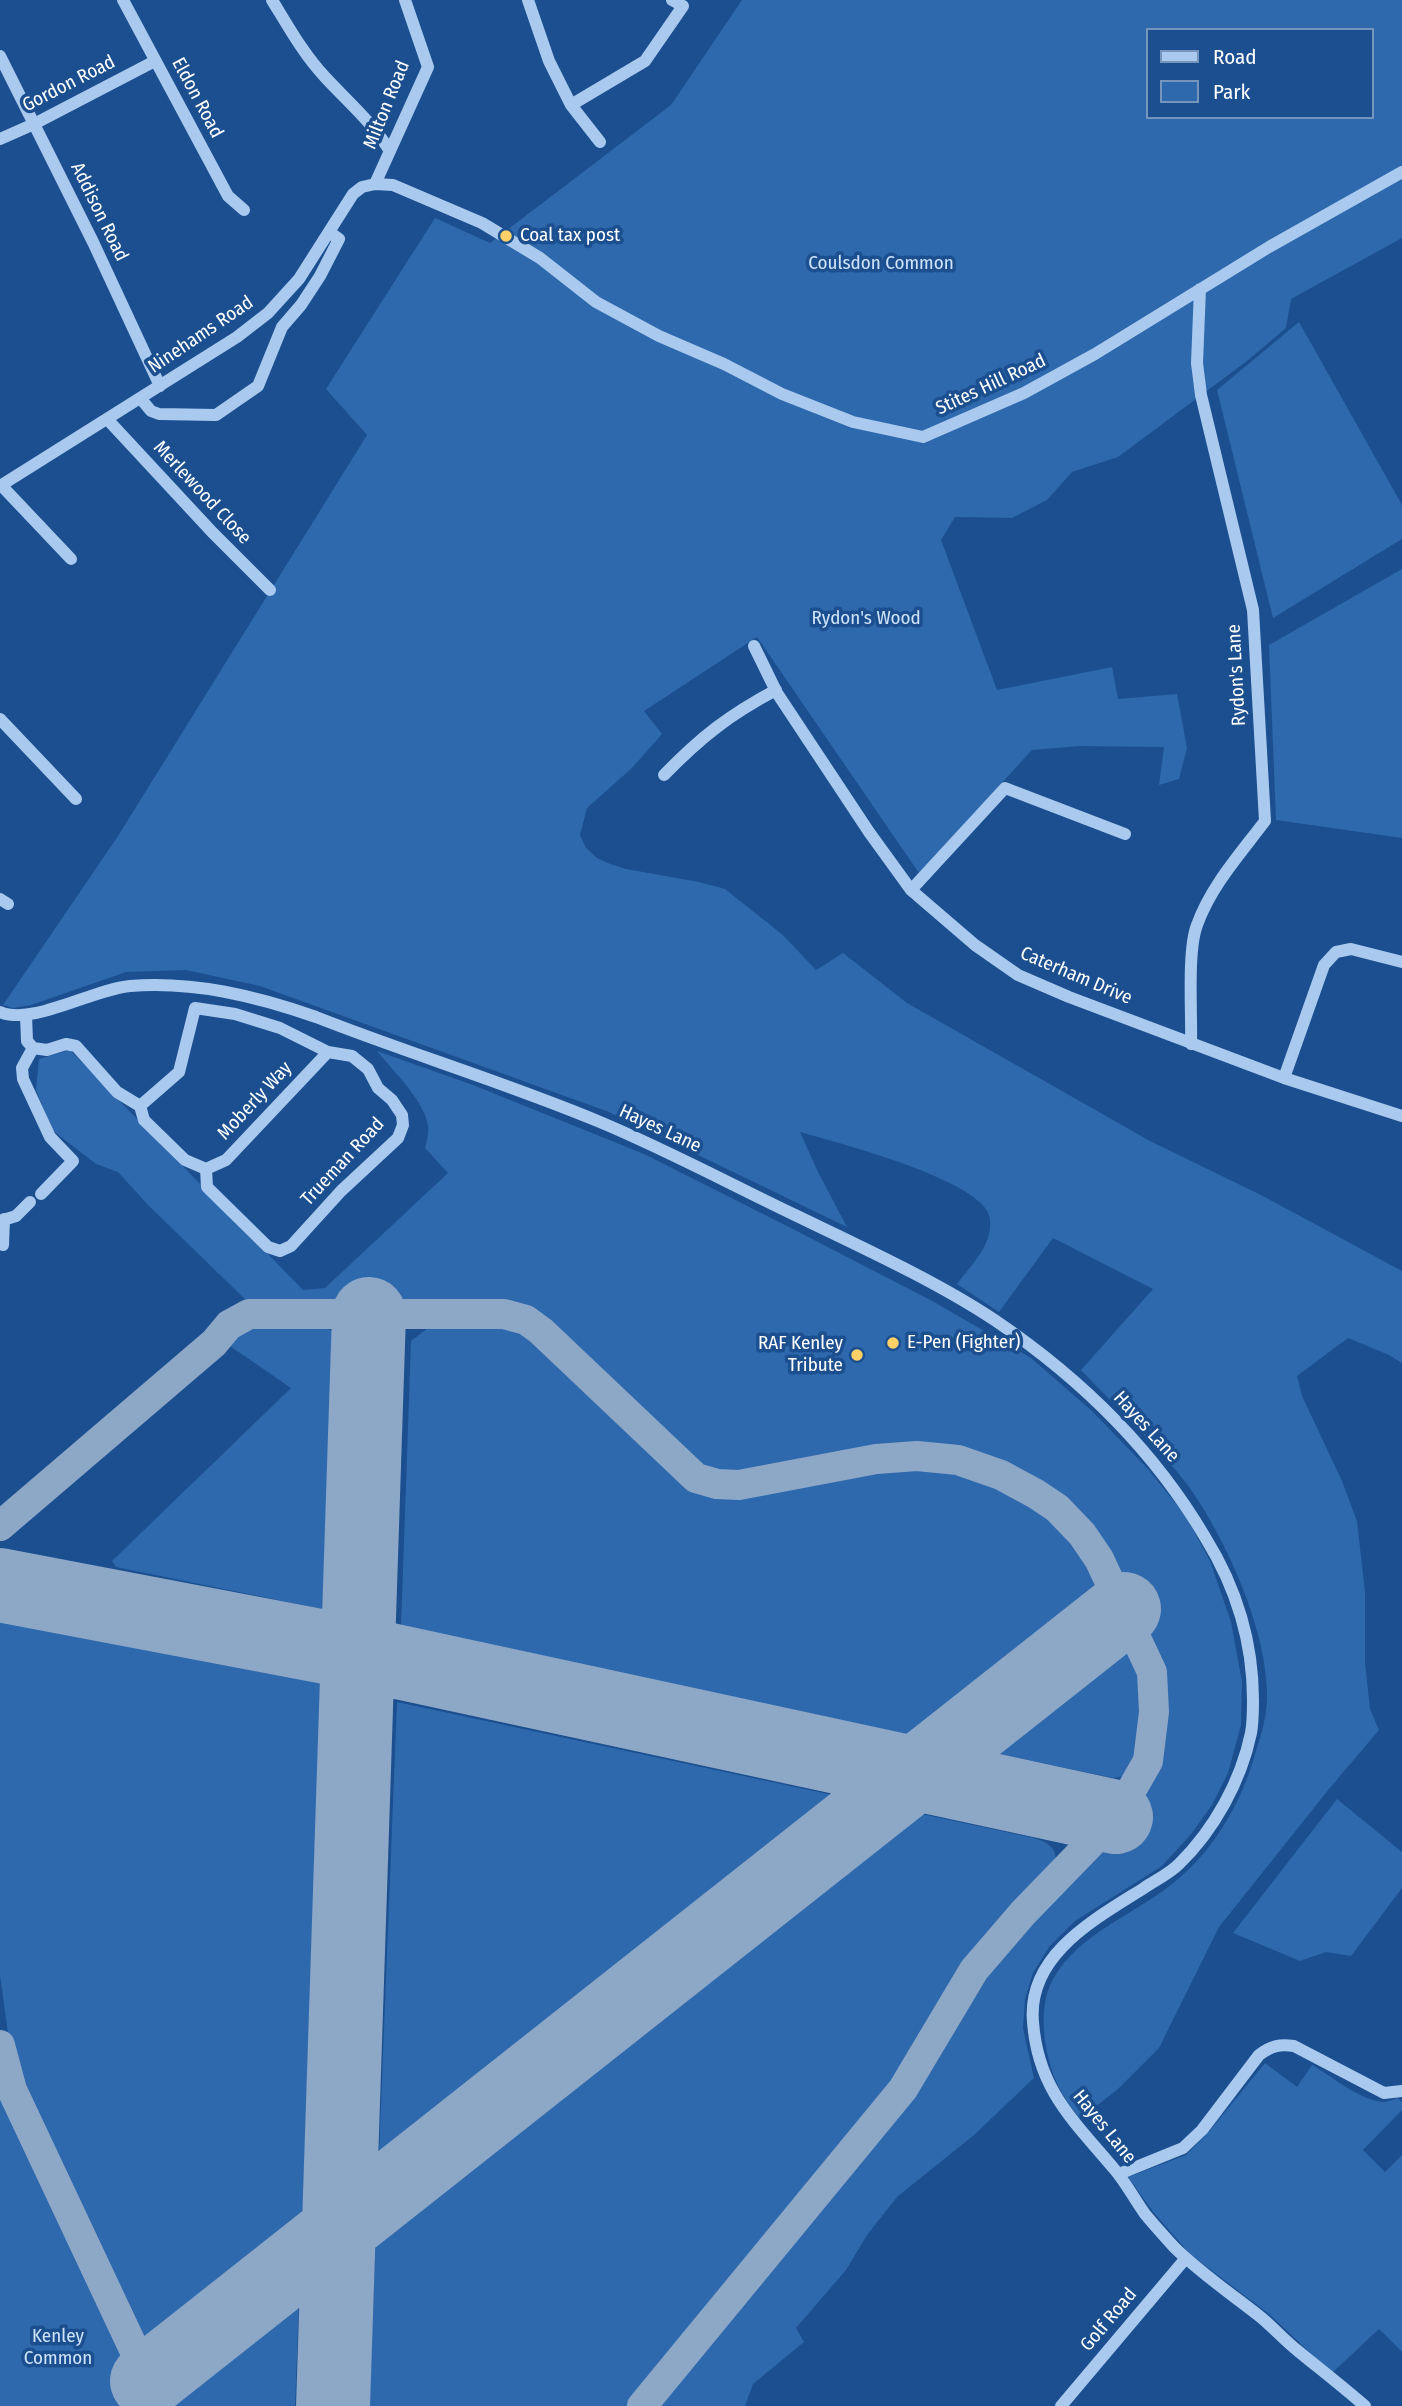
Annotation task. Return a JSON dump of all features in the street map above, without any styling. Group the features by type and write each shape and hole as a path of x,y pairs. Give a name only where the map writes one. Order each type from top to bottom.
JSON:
{"street":[{"name":"Eldon Road","path":"123,0 228,196 244,210"},
{"path":"272,0 323,75 360,111 390,151"},
{"name":"Milton Road","path":"374,184 428,67 405,0"},
{"path":"528,0 549,61 571,105 600,142"},
{"path":"571,105 645,61 683,6 672,0"},
{"name":"Addison Road","path":"0,56 93,242 160,386"},
{"name":"Gordon Road","path":"0,139 155,61"},
{"name":"Stites Hill Road","path":"374,184 393,185 482,223 540,258 596,302 659,336 782,394 853,422 923,437 1024,393 1106,348 1269,247 1402,172"},
{"name":"Ninehams Road","path":"1,486 237,337 268,313 299,279 353,194 362,187 374,184"},
{"name":"Ninehams Road","path":"141,399 151,411 159,414 216,415 258,386 282,327 314,285 339,240 329,232"},
{"name":"Rydon's Lane","path":"1191,1044 1192,965 1196,927 1217,885 1265,821 1253,610 1201,395 1197,363 1200,289"},
{"name":"Merlewood Close","path":"108,420 270,590"},
{"path":"1,486 71,559"},
{"name":"Caterham Drive","path":"754,646 776,690 869,832 911,890 975,944 1018,975 1284,1079 1402,1116"},
{"path":"664,775 698,740 739,710 776,690"},
{"path":"0,719 76,799"},
{"path":"911,890 1004,788 1125,834"},
{"path":"1284,1079 1324,965 1336,952 1351,949 1402,962"},
{"name":"Hayes Lane","path":"26,1015 106,990 153,985 228,992 269,1001 316,1017 598,1121 844,1239 993,1319 1068,1374 1106,1410 1159,1468 1190,1511 1220,1562 1237,1602 1250,1646 1252,1729 1241,1768 1225,1802 1202,1838 1176,1868 1098,1917 1063,1944 1042,1975 1034,1998 1032,2017 1038,2057 1054,2094 1077,2128 1119,2174 1147,2216 1186,2258 1264,2319 1294,2348 1365,2406"},
{"path":"140,1106 179,1072 195,1008 235,1014 280,1028 327,1052"},
{"path":"0,1013 26,1015 27,1041 33,1048 47,1050 66,1044 76,1046 117,1092 140,1106 144,1120 186,1160 206,1169"},
{"path":"3,1245 2,1220 16,1216 73,1161 50,1137 23,1079 22,1068 33,1048"},
{"name":"Moberly Way","path":"206,1169 226,1160 327,1052"},
{"name":"Trueman Road","path":"206,1169 207,1186 268,1247 280,1251 291,1246 341,1191 398,1138 403,1125 402,1115 392,1100 378,1088 368,1069 352,1056 327,1052"},
{"path":"1119,2174 1183,2148 1202,2130 1259,2055 1282,2044 1294,2046 1384,2093 1402,2091"},
{"name":"Golf Road","path":"1061,2406 1186,2258"}],"green space":[{"name":"Coulsdon Common","path":"742,0 1402,0 1402,238 1291,299 1286,328 1247,361 1118,457 1072,472 1047,500 1012,518 955,517 941,540 997,690 1112,667 1118,699 1177,694 1187,748 1179,779 1159,785 1164,747 1080,746 1032,750 919,873 757,637 644,711 662,734 632,768 587,808 580,835 586,848 597,858 610,864 725,889 783,935 816,970 843,953 907,1003 1150,1141 1261,1195 1402,1271 1402,1363 1348,1338 1297,1376 1302,1396 1342,1481 1357,1521 1365,1592 1365,1663 1370,1709 1379,1730 1219,1927 1159,2048 1118,2089 1080,2119 1056,2081 1047,2053 1044,2007 1052,1981 1077,1949 1178,1879 1213,1841 1240,1796 1262,1729 1267,1701 1260,1640 1242,1585 1217,1532 1177,1471 1081,1370 1153,1289 1053,1238 999,1312 957,1284 985,1246 990,1219 982,1205 964,1191 938,1177 875,1154 800,1132 847,1227 609,1112 260,986 186,970 126,972 31,1005 13,1008 3,1005 118,836 367,435 326,389 435,218 490,243 671,105"},
{"path":"1299,322 1402,505 1402,539 1273,618 1217,390"},
{"path":"1402,569 1402,838 1276,820 1269,645"},
{"path":"70,1050 303,1290 325,1288 448,1173 425,1148 428,1126 421,1106 377,1051 473,1085 644,1154 934,1302 1031,1358 1092,1411 1147,1468 1185,1515 1210,1561 1231,1622 1242,1682 1241,1725 1228,1773 1212,1805 1192,1833 1162,1866 1075,1921 1049,1947 1033,1973 1025,1999 1023,2028 1034,2078 974,2135 897,2197 867,2235 846,2270 796,2328 804,2342 753,2384 745,2406 654,2406 908,2094 979,1975 1112,1837 1136,1802 1153,1765 1161,1716 1159,1670 1104,1554 1087,1530 1062,1504 1039,1487 1004,1469 960,1455 916,1449 875,1451 740,1477 718,1476 696,1469 530,1314 505,1307 252,1306 148,1205 118,1172 96,1164 52,1130 36,1090 39,1059"},
{"path":"314,1321 332,1331 337,1344 327,1610 116,1567 112,1561 291,1388 227,1344 249,1323"},
{"path":"432,1325 521,1330 686,1486 718,1494 742,1496 874,1469 906,1466 951,1468 988,1480 1031,1500 1064,1527 1081,1551 1100,1581 1143,1673 1144,1728 1135,1766 1125,1776 1113,1778 401,1627 411,1341"},
{"path":"0,1614 323,1684 295,2406 165,2406 160,2390 20,2090 12,2062 0,1975"},
{"path":"397,1702 1034,1838 1049,1845 1055,1854 1056,1860 1047,1880 965,1963 890,2088 632,2406 369,2406"},
{"path":"1337,1799 1402,1852 1402,1888 1351,1956 1326,1952 1300,1961 1233,1933"},
{"path":"1265,2063 1297,2087 1312,2065 1372,2100 1382,2102 1398,2098 1402,2102 1402,2110 1363,2150 1385,2172 1402,2155 1402,2352 1379,2329 1332,2373 1269,2314 1191,2255 1154,2213 1128,2177 1186,2155 1207,2134"},
{"name":"Kenley Common","path":"0,2077 4,2094 130,2363 145,2406 0,2406"}],"taxiway":[{"path":"0,1526 214,1343 229,1325 249,1314 504,1314 526,1320 541,1331 696,1478 717,1484 739,1485 876,1459 917,1456 958,1460 1001,1475 1036,1494 1057,1508 1082,1534 1099,1559 1152,1672 1154,1712 1148,1761 1116,1817 1023,1913 974,1970 903,2089 642,2406"},
{"path":"0,2045 12,2090 139,2360 155,2406"}],"runway":[{"path":"333,2406 369,1314"},
{"path":"0,1585 357,1653 1116,1817"},
{"path":"147,2381 1124,1609"}],"place":[{"name":"Coal tax post","path":"506,236"},
{"name":"E-Pen (Fighter)","path":"893,1343"},
{"name":"RAF Kenley Tribute","path":"857,1355"}],"park label":[{"name":"Rydon's Wood","path":"866,619"}]}
